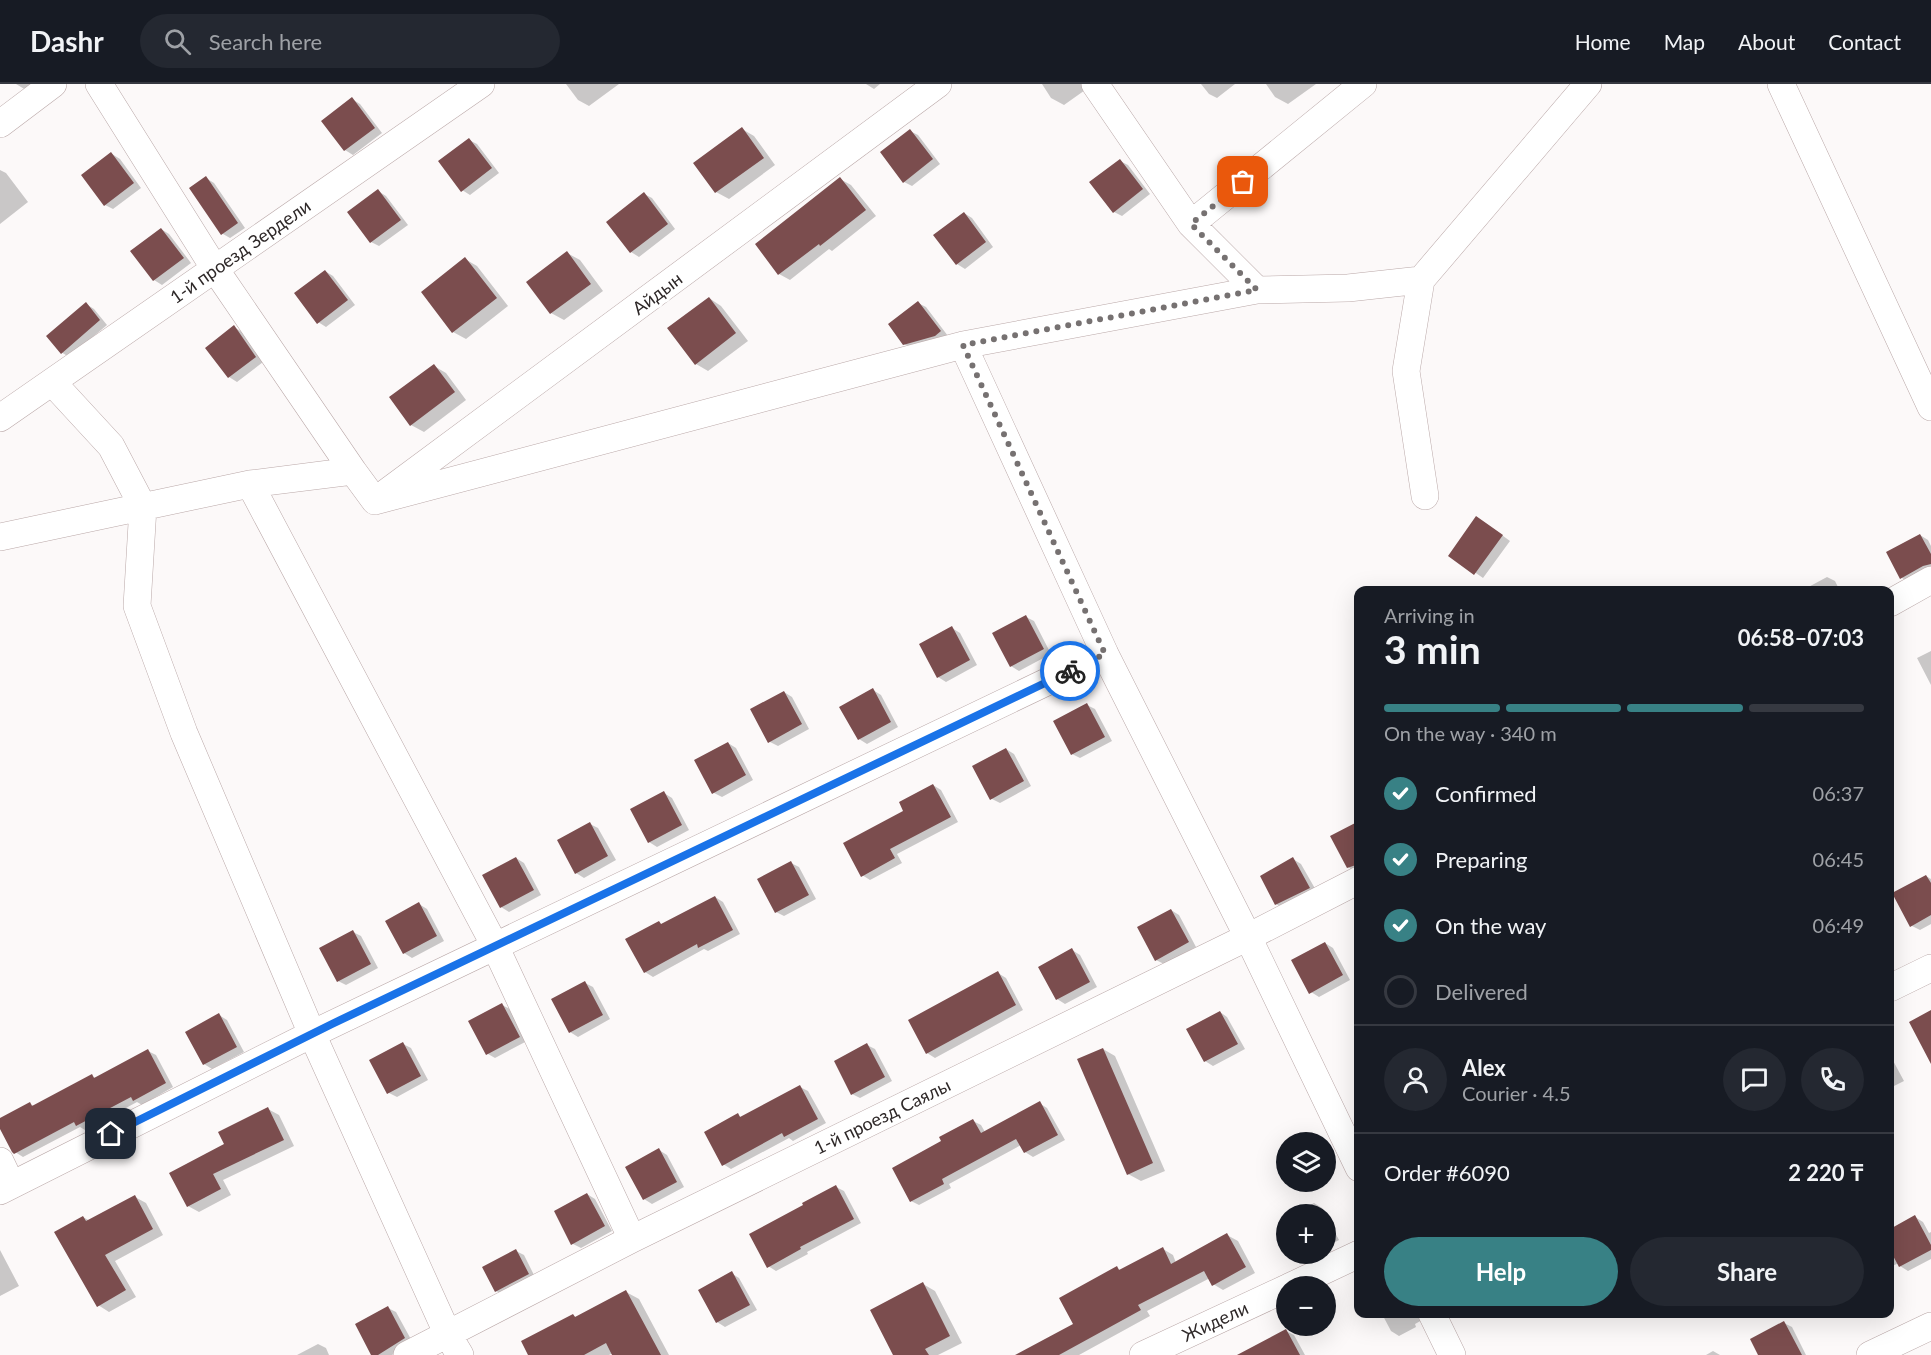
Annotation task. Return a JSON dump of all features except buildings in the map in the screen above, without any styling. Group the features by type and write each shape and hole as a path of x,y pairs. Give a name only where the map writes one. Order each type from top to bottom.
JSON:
{"street":[{"path":"0,124 53,84"},
{"path":"99,84 215,269 375,501 963,345 1257,290 1348,288 1421,280"},
{"name":"1-й проезд Зердели","path":"0,418 481,84"},
{"name":"Айдын","path":"375,501 938,84"},
{"path":"1095,84 1191,224 1257,290"},
{"path":"1191,224 1363,84"},
{"path":"1425,496 1406,371 1421,280 1588,84"},
{"path":"1781,84 1931,407"},
{"path":"963,345 1105,654 1248,937 1354,1158"},
{"path":"52,382 111,446 143,507 137,606 184,733 312,1034 454,1345"},
{"path":"0,537 250,484 353,471"},
{"path":"250,484 495,946 632,1239"},
{"path":"1894,601 1931,580"},
{"path":"4,1179 1105,654"},
{"name":"1-й проезд Саялы","path":"407,1355 454,1345 632,1239 1248,937 1354,883"},
{"path":"1894,986 1931,968"},
{"name":"Жидели","path":"1312,1276 1354,1256"},
{"name":"Жидели","path":"1143,1355 1276,1293"},
{"path":"1434,1318 1452,1355"},
{"path":"1870,1355 1931,1326"}],"way so far":[{"path":"1070,671 1105,654 963,345 1257,290 1191,224 1243,182"}],"route":[{"path":"111,1134 332,1024 1070,671"}]}
